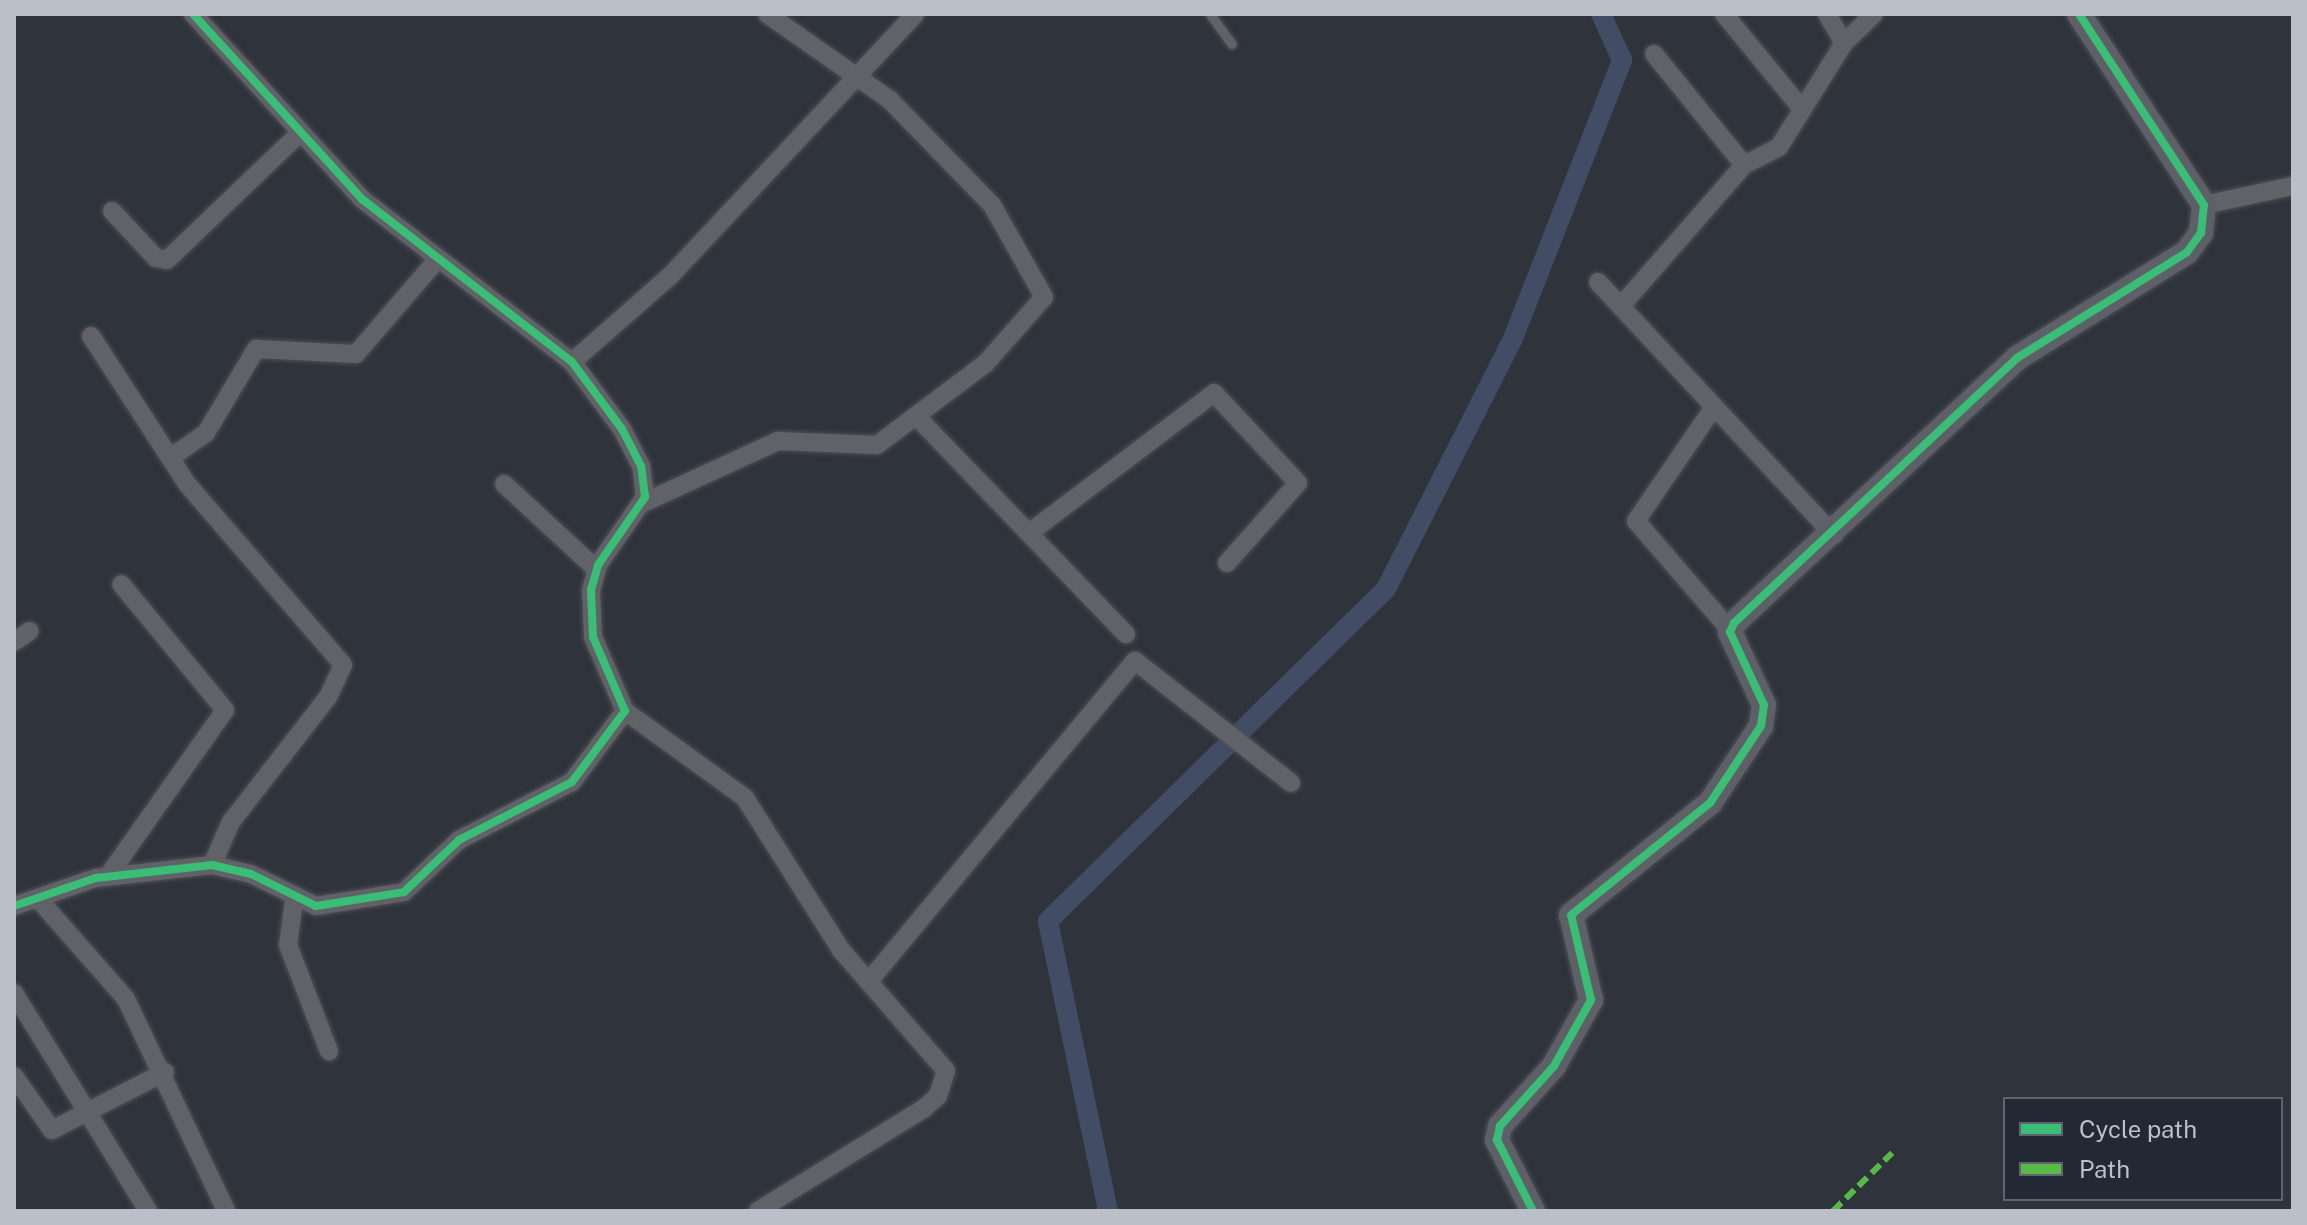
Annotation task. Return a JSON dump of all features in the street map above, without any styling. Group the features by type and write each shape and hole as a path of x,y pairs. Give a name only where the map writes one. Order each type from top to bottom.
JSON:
{"street":[{"path":"193,14 299,134 436,261 572,362 641,466 643,503"},
{"path":"758,1211 895,1129 945,1085 941,1059 869,981 799,893 745,798 625,711 593,637 596,569 643,503 778,441 874,447 992,357 1044,289 989,202 890,100 854,80 767,14"},
{"path":"572,362 671,275 915,14"},
{"path":"1724,14 1802,109"},
{"path":"1827,14 1844,43"},
{"path":"1621,306 1744,165 1776,149 1844,43 1874,14"},
{"path":"1730,630 1834,535 2017,358 2187,252 2201,233 2204,205 2079,14"},
{"path":"1654,54 1744,165"},
{"path":"112,211 156,258 167,260 299,134"},
{"path":"2204,205 2293,186"},
{"path":"170,458 206,433 256,349 351,357 436,261"},
{"path":"1598,282 1834,535"},
{"path":"91,336 170,458 343,665 328,697 231,822 212,865"},
{"path":"1029,533 1214,393 1298,483 1227,563"},
{"path":"1533,1211 1497,1140 1500,1126 1554,1066 1591,1000 1571,915 1710,803 1761,726 1764,705 1730,630 1636,521 1714,407"},
{"path":"916,416 1126,634"},
{"path":"504,484 596,569"},
{"path":"108,876 225,710 121,584"},
{"path":"14,642 30,631"},
{"path":"869,981 1135,661 1291,783"},
{"path":"14,906 40,901 108,876 212,865 251,874 294,901 316,906 404,892 459,840 572,782 625,711"},
{"path":"40,901 126,999 165,1072 226,1211"},
{"path":"294,901 288,945 329,1051"},
{"path":"14,993 91,1112 148,1211"},
{"path":"14,1076 52,1130 165,1072"}],"lane":[{"path":"1210,14 1232,44"}],"waterway":[{"path":"1108,1211 1048,921 1386,589 1512,341 1622,60 1601,14"}],"marked path":[{"path":"1833,1211 1892,1153"}],"cycle path":[{"path":"14,906 96,878 212,865 251,874 316,906 404,892 459,840 572,782 625,711 593,637 591,590 598,565 645,497 641,466 622,429 572,362 362,199 193,14"},
{"path":"1533,1211 1497,1140 1500,1126 1554,1066 1591,1000 1571,915 1710,803 1761,726 1764,705 1730,632 1734,623 2017,358 2187,252 2201,233 2204,205 2079,14"}]}
